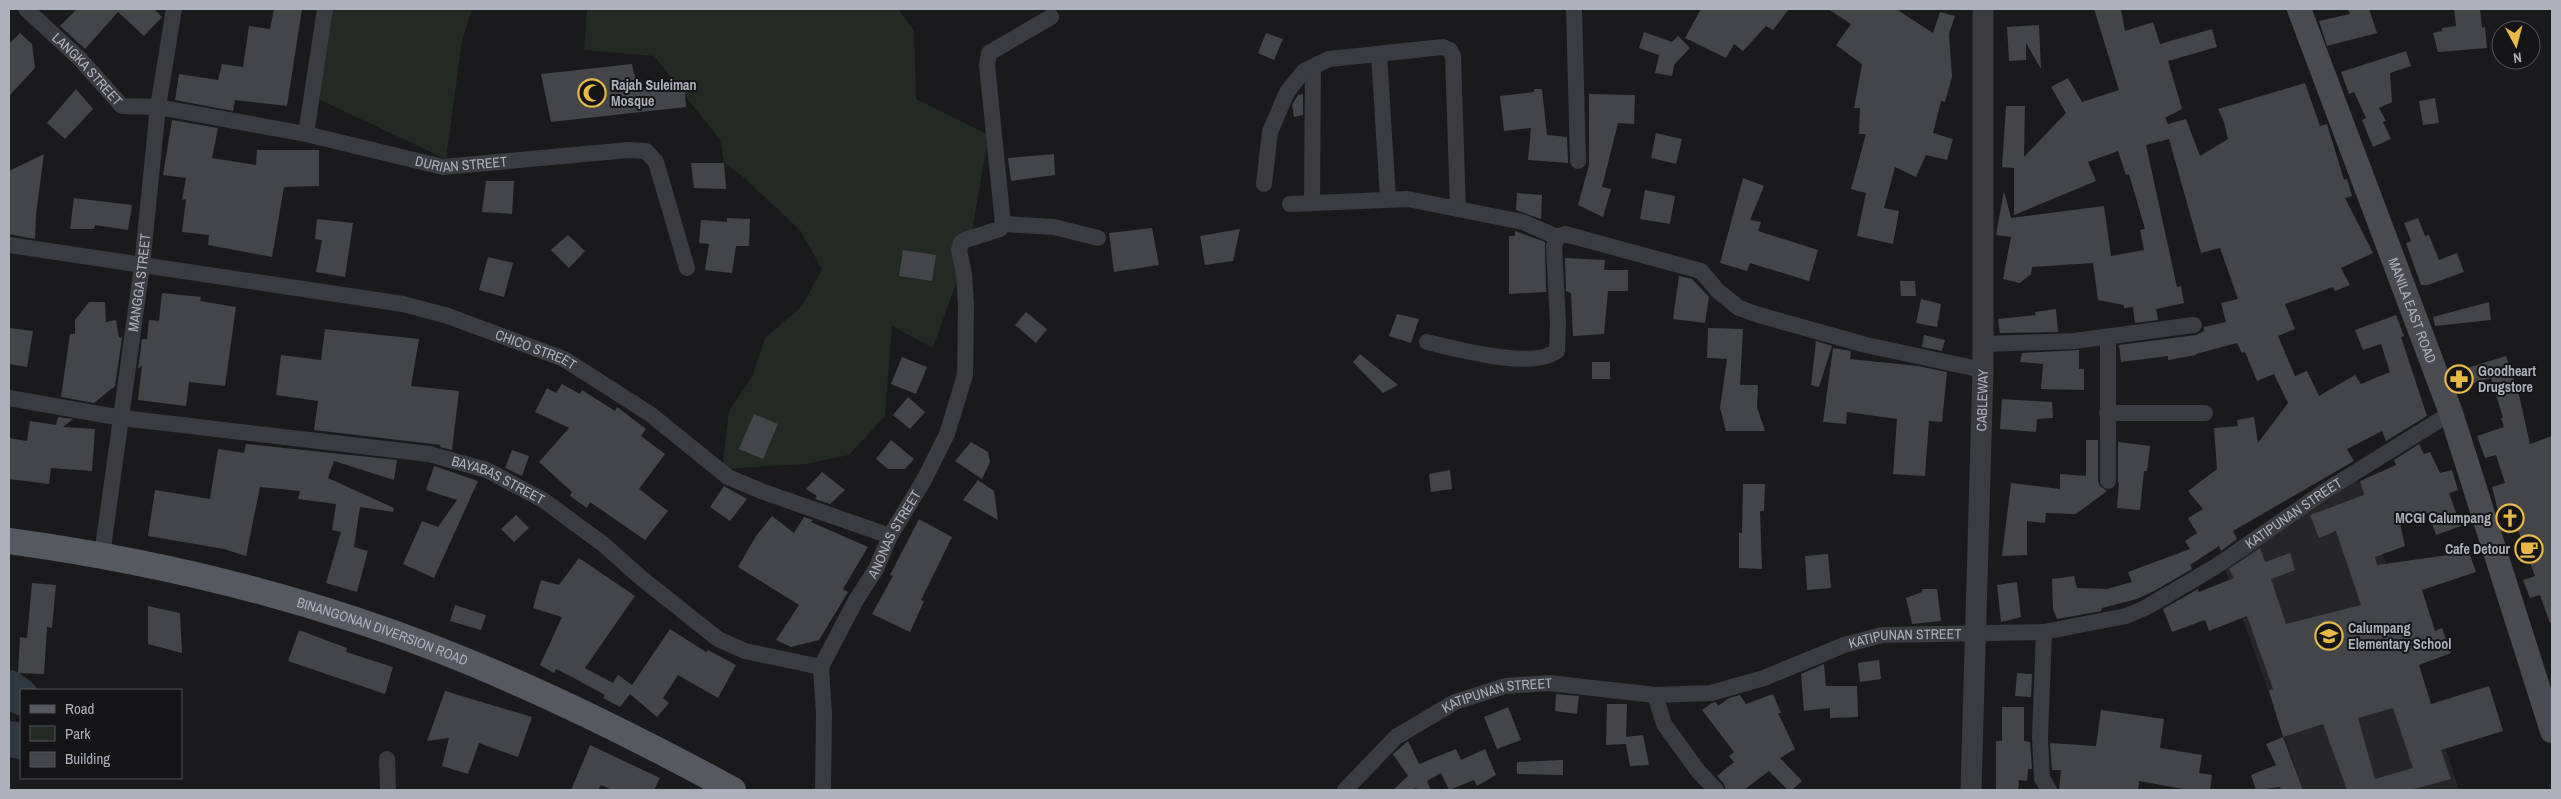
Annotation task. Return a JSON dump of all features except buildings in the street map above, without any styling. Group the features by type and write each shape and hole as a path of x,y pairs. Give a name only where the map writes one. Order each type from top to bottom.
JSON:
{"main road":[{"name":"MANILA EAST ROAD","path":"2300,9 2451,413 2552,731"},
{"name":"BINANGONAN DIVERSION ROAD","path":"9,542 102,555 310,605 409,639 595,720 733,790"}],"street":[{"name":"LANGKA STREET","path":"26,9 79,58 122,106 158,107"},
{"name":"MANGGA STREET","path":"102,555 142,266 158,107 174,9"},
{"path":"306,134 326,9"},
{"path":"1574,9 1578,161"},
{"name":"CABLEWAY","path":"1971,790 1983,344 1982,9"},
{"path":"1051,17 989,53 987,65 1002,224 1054,227 1098,238"},
{"path":"1264,184 1270,132 1287,92 1304,71 1329,59 1443,47 1450,50 1453,56 1458,209"},
{"path":"1379,54 1388,199"},
{"path":"1312,202 1313,67"},
{"name":"DURIAN STREET","path":"158,107 306,134 443,167 629,150 646,151 656,162 687,268"},
{"path":"1290,204 1408,199 1522,222 1557,237 1565,234 1701,271 1718,291 1739,308 1759,315 1866,345 1982,370"},
{"name":"ANONAS STREET","path":"821,667 856,600 876,569 890,536 924,480 947,434 965,375 964,274 959,250 961,243 965,240 994,232 1000,229 1002,224"},
{"path":"1427,342 1472,352 1526,358 1550,356 1557,351 1558,324 1554,246 1557,237"},
{"name":"CHICO STREET","path":"9,245 403,304 448,316 564,359 650,414 728,477 815,511 890,536"},
{"path":"1983,344 2108,337 2194,325"},
{"path":"2108,337 2108,481"},
{"name":"BAYABAS STREET","path":"9,398 122,418 428,454 487,470 543,500 603,544 640,577 718,639 745,651 821,667"},
{"path":"2107,413 2205,413"},
{"name":"KATIPUNAN STREET","path":"1345,790 1396,736 1455,702 1505,686 1549,683 1655,695 1711,693 1764,678 1844,645 1882,635 2044,632 2107,621 2145,608 2215,567 2325,491 2451,413"},
{"path":"2044,632 2040,737 2042,778 2048,790"},
{"path":"821,667 824,714 823,790"},
{"path":"1655,695 1664,724 1698,771 1716,790"},
{"path":"387,759 388,790"}],"shaded area":[{"name":"Calumpang Elementary School","path":"2358,477 2459,790 2303,790 2223,563"}],"green space":[{"path":"320,9 472,9 462,41 446,159 320,100 315,25"},
{"path":"587,9 898,9 914,31 916,99 989,135 969,247 933,348 892,326 885,416 849,455 805,464 722,469 729,411 752,377 765,338 802,306 822,269 800,230 742,176 724,163 720,140 654,56 584,50"}],"waterway":[{"path":"9,688 20,696"},
{"path":"9,739 20,741"}],"place":[{"name":"Rajah Suleiman Mosque","path":"592,93"},
{"name":"Goodheart Drugstore","path":"2459,379"},
{"name":"MCGI Calumpang","path":"2510,518"},
{"name":"Cafe Detour","path":"2529,549"},
{"name":"Calumpang Elementary School","path":"2329,636"}]}
